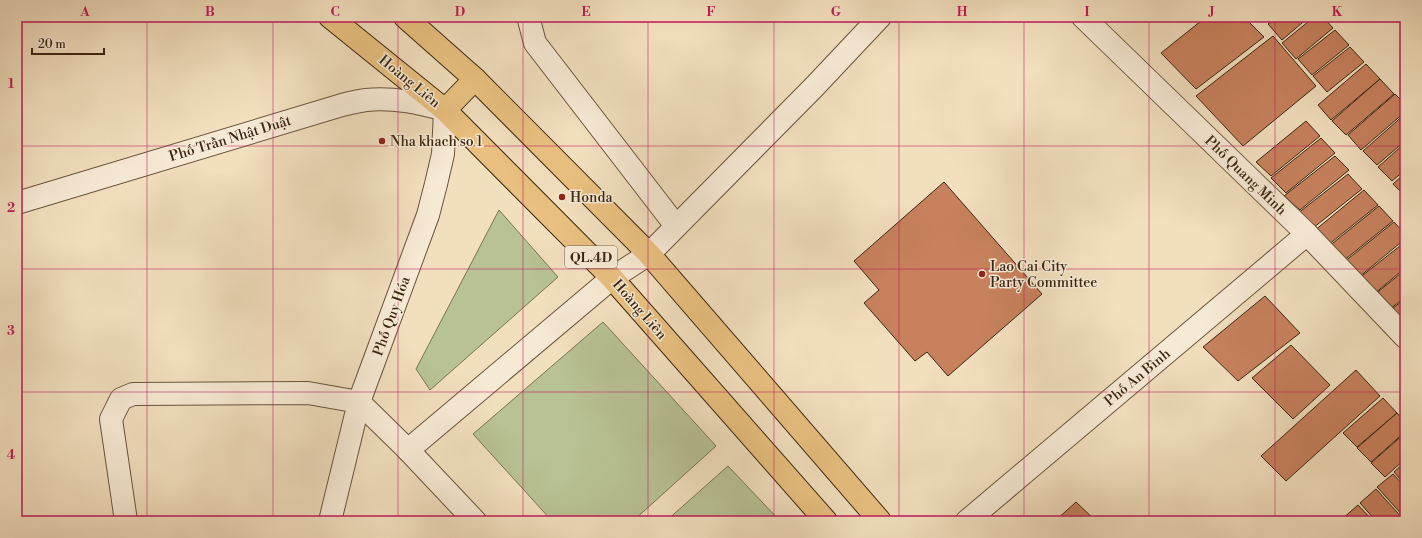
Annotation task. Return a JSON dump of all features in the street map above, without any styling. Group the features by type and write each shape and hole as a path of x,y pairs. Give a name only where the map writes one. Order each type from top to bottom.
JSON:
{"main road":[{"name":"Hoàng Liên","path":"330,17 445,110 612,278 826,521"},
{"name":"QL.4D","path":"405,17 475,79 649,254 880,521"},
{"path":"445,110 475,79"}],"street":[{"path":"530,17 529,20 535,42 676,226"},
{"path":"408,450 612,278 649,254 815,86 880,17"},
{"name":"Phố Quang Minh","path":"1083,17 1307,234 1405,338"},
{"name":"Phố Trần Nhật Duật","path":"17,203 342,105 366,100 390,99 419,103 445,110"},
{"name":"Phố Quy Hóa","path":"330,521 359,402 428,215 443,154 445,110"},
{"name":"Phố An Bình","path":"967,521 1307,234"},
{"path":"126,521 111,419 121,399 133,394 308,393 359,402 408,450 475,521"}],"green space":[{"path":"499,210 558,277 430,390 416,369"},
{"path":"603,322 716,446 633,521 552,521 473,434"},
{"path":"728,466 780,521 666,521"}],"building":[{"path":"1206,17 1244,17 1264,37 1196,89 1161,53"},
{"path":"1277,17 1309,17 1282,40 1268,24"},
{"path":"1314,17 1323,17 1333,28 1296,59 1282,43"},
{"path":"1335,30 1349,45 1312,75 1298,59"},
{"path":"1273,36 1316,86 1243,146 1196,96"},
{"path":"1350,47 1364,62 1327,92 1313,76"},
{"path":"1366,64 1380,79 1331,120 1318,105"},
{"path":"1380,79 1394,94 1346,135 1332,121"},
{"path":"1395,94 1405,104 1405,112 1361,150 1348,135"},
{"path":"1405,114 1405,141 1377,165 1363,151"},
{"path":"1306,121 1320,136 1271,176 1256,162"},
{"path":"1321,138 1335,153 1286,193 1271,178"},
{"path":"1405,143 1405,170 1392,181 1378,167"},
{"path":"1335,156 1349,170 1300,210 1284,196"},
{"path":"1405,173 1405,196 1393,184"},
{"path":"1348,174 1362,189 1313,228 1297,214"},
{"path":"944,182 1042,294 948,376 927,352 915,361 864,303 879,290 854,261"},
{"path":"1364,190 1378,205 1328,245 1314,231"},
{"path":"1379,206 1393,221 1343,261 1328,247"},
{"path":"1394,222 1405,234 1405,239 1359,277 1344,262"},
{"path":"1405,242 1405,268 1374,294 1358,279"},
{"path":"1405,270 1405,297 1389,310 1374,295"},
{"path":"1265,296 1300,333 1238,381 1203,347"},
{"path":"1405,299 1405,325 1389,311"},
{"path":"1291,345 1330,385 1293,419 1252,378"},
{"path":"1356,370 1380,396 1286,481 1261,456"},
{"path":"1383,398 1397,413 1357,447 1343,433"},
{"path":"1397,413 1405,422 1405,432 1371,462 1357,448"},
{"path":"1405,433 1405,459 1385,477 1371,463"},
{"path":"1405,462 1405,485 1394,472"},
{"path":"1393,474 1405,487 1405,518 1377,487"},
{"path":"1376,489 1405,521 1376,521 1360,503"},
{"path":"1076,502 1096,521 1055,521"},
{"path":"1358,505 1373,521 1344,521 1342,519"}],"place":[{"name":"Nha khach so 1","path":"382,141"},
{"name":"Honda","path":"562,197"},
{"name":"Lao Cai City Party Committee","path":"982,274"}]}
